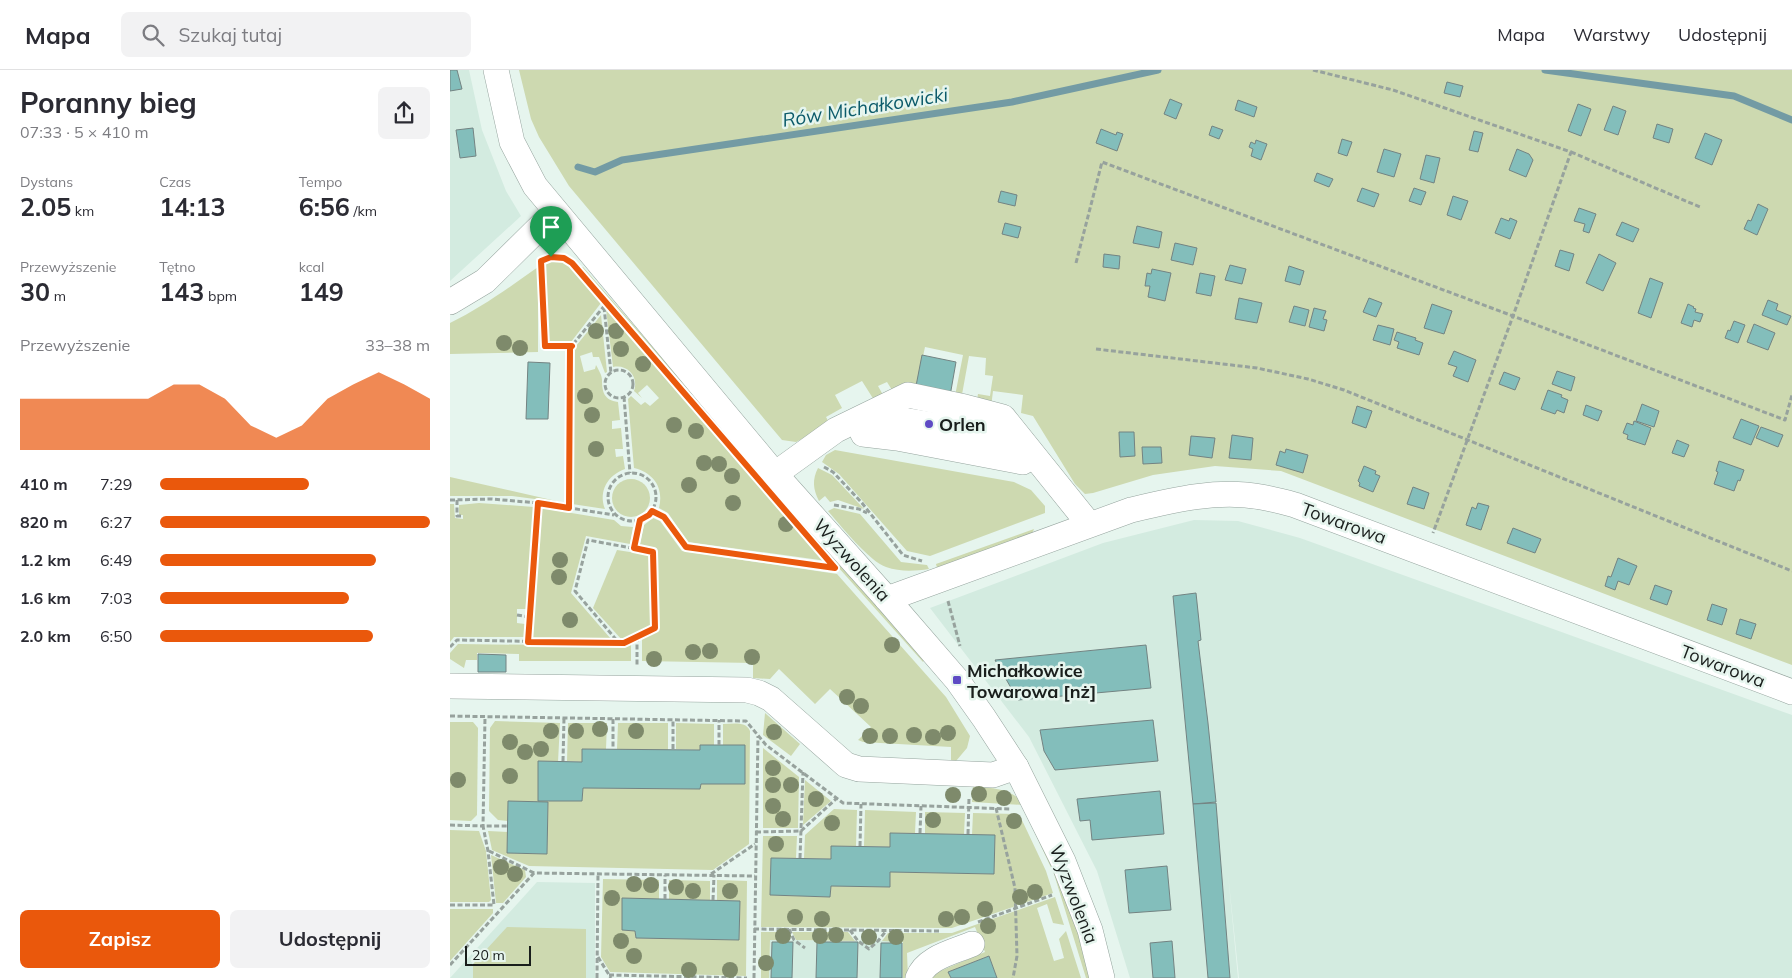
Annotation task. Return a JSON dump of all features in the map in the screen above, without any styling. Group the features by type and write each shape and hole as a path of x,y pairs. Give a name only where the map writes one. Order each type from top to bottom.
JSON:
{"street":[{"name":"Wyzwolenia","path":"496,70 512,142 535,186 775,474 957,680 984,718 1016,767 1064,860 1090,930 1102,978"},
{"path":"450,302 485,281 555,212"},
{"path":"775,474 836,430 903,420 958,429 993,438 1040,465 1089,524"},
{"name":"Towarowa","path":"887,599 1131,510 1171,500 1201,496 1232,495 1260,497 1286,503 1385,538 1792,692"},
{"path":"450,686 747,690 760,693 771,699 846,765 859,770 993,774 1016,767"},
{"path":"918,978 924,967 931,961 972,934"}],"path":[{"path":"1313,70 1393,90 1570,152 1700,207"},
{"path":"1432,534 1514,316 1570,152"},
{"path":"1076,263 1102,162 1514,316 1784,420 1792,395"},
{"path":"534,265 551,257 569,260"},
{"path":"541,261 545,346 572,346"},
{"path":"569,508 570,348 606,303 613,310"},
{"path":"604,306 611,372 605,381 606,390 613,396 624,397 632,389 633,380 631,376 623,370 611,372"},
{"path":"1096,349 1257,368 1308,379 1344,390 1792,571"},
{"path":"624,397 630,473"},
{"path":"802,455 833,472 862,504 903,555 928,562"},
{"path":"450,500 492,499 538,503 616,515 626,520 640,520 649,515 656,501 654,486 643,475 630,473 620,476 614,481 608,496 609,504 616,515"},
{"path":"457,500 457,516 463,516"},
{"path":"528,642 538,503"},
{"path":"652,511 664,517 686,547 835,568"},
{"path":"634,548 640,520"},
{"path":"450,647 457,640 528,642 619,643 624,643 655,628 653,552 588,540 575,591 619,643"},
{"path":"517,616 529,617"},
{"path":"450,716 746,721 766,744 843,803 1020,810"},
{"path":"485,717 483,826 488,851 494,905"},
{"path":"563,761 564,718"},
{"path":"613,719 613,749"},
{"path":"673,720 673,749"},
{"path":"719,720 719,745"},
{"path":"754,978 758,735"},
{"path":"800,858 803,772"},
{"path":"756,832 801,832 837,798"},
{"path":"860,846 861,804"},
{"path":"920,834 921,806"},
{"path":"968,834 969,808"},
{"path":"996,808 1015,888 1018,956 1013,978"},
{"path":"450,825 508,826"},
{"path":"712,875 756,843"},
{"path":"488,851 534,873 755,876"},
{"path":"450,965 534,873"},
{"path":"597,978 598,873"},
{"path":"665,875 665,899"},
{"path":"712,875 713,900"},
{"path":"972,934 1015,909 1057,893"},
{"path":"450,905 494,905 500,910"},
{"path":"754,929 944,931"},
{"path":"789,929 794,940 805,948"},
{"path":"850,930 858,941 869,949 886,930"},
{"path":"597,956 610,976 747,978"}],"shaded area":[{"path":"450,70 469,70 482,130 506,191 521,216 450,281"},
{"path":"1194,520 1238,521 1300,538 1792,715 1792,978 1239,978 1228,874 1238,978 1130,978 1097,871 1029,737 930,608 1103,543"},
{"path":"537,882 595,883 595,978 450,978"},
{"path":"770,940 903,941 903,978 769,978"}],"green space":[{"path":"519,70 1792,70 1792,665 1281,471 1215,466 1153,475 1085,494 1075,484 1033,416 1021,413 1023,395 993,391 991,407 976,405 978,394 990,396 993,376 985,375 986,358 969,356 961,400 954,401 963,355 925,347 915,394 892,390 887,382 878,386 883,395 874,400 862,381 835,395 842,408 826,417 830,424 796,442 782,440 569,186 539,137 531,119"},
{"path":"556,259 568,264 601,303 571,342 547,342 545,263"},
{"path":"538,267 538,352 450,354 450,323 506,290"},
{"path":"583,267 925,659 923,662 812,538 580,269"},
{"path":"606,309 827,561 688,542 668,513 659,508 660,494 656,482 641,470 634,468 628,399 631,396 641,405 645,402 650,406 659,398 647,385 638,393 642,398 634,391 634,376 628,370 613,367"},
{"path":"601,315 607,372 605,373 599,357 593,357 592,352 580,356 584,372 595,369 596,365 601,376 605,395 618,402 620,420 612,421 612,429 621,428 623,449 615,449 616,457 623,456 625,469 614,475 606,484 603,496 605,509 572,504 572,351"},
{"path":"835,450 1014,482 1031,490 1045,506 1045,513 930,556 907,551 839,474 822,462 826,455"},
{"path":"818,468 832,475 864,509 838,500 830,502 825,496 819,501 814,484"},
{"path":"450,477 565,503 512,496 450,496"},
{"path":"631,479 644,485 650,498 644,511 631,517 618,511 612,498 618,485"},
{"path":"479,503 534,507 527,609 517,609 517,623 525,624 524,637 454,637 450,642 450,504 454,504 455,518 463,519 463,515 459,515 459,505"},
{"path":"541,508 614,520 621,526 633,527 630,544 586,536 571,593 611,639 531,638"},
{"path":"834,508 860,514 901,562 927,565 929,569 913,571 891,569 879,563 856,542 828,511"},
{"path":"653,518 660,521 682,551 837,574 946,697 970,736 967,748 956,761 951,761 951,747 863,742 858,740 871,727 830,689 815,704 779,669 770,679 753,678 753,663 642,661 642,638 658,630 656,549 640,545 644,525"},
{"path":"1034,529 1032,534 937,568 936,564"},
{"path":"617,550 649,555 651,626 622,640 593,608"},
{"path":"631,643 631,661 519,661 519,654 477,653 477,660 466,660 464,668 450,659 450,653 458,644 624,646"},
{"path":"765,713 800,744 791,756 763,735"},
{"path":"495,721 560,723 558,762 538,761 538,801 582,801 583,788 700,789 701,784 745,784 745,745 723,745 723,724 746,726 750,731 749,844 713,870 529,866 492,850 488,831 508,832 508,853 547,854 548,802 508,821 498,820 489,811 490,728"},
{"path":"450,722 473,722 478,728 477,815 471,821 450,820"},
{"path":"568,723 607,723 606,749 583,749 582,762 567,761"},
{"path":"618,723 668,723 668,750 617,749"},
{"path":"676,723 714,724 714,745 701,745 700,750 676,749"},
{"path":"763,748 799,777 798,828 763,828"},
{"path":"805,780 831,801 803,825"},
{"path":"973,786 994,788 1008,792 1019,799 1023,805 972,802"},
{"path":"834,809 857,810 856,846 831,846 831,859 804,858 805,835"},
{"path":"865,810 916,812 915,833 891,833 890,847 864,846"},
{"path":"925,812 965,813 964,834 925,834"},
{"path":"973,813 1016,814 1020,816 1046,871 1053,893 952,928 761,927 763,836 797,836 796,858 771,858 770,895 830,897 831,886 890,887 890,872 994,874 995,836 972,835"},
{"path":"1026,814 1029,814 1070,908 1092,978 1086,978 1054,874"},
{"path":"450,830 479,831 486,851 491,900 489,902 450,902"},
{"path":"491,855 525,870 526,877 503,903 496,903"},
{"path":"603,879 659,880 659,899 622,899 622,930 635,931 636,938 739,940 740,901 717,900 717,880 747,881 746,976 610,972 601,957"},
{"path":"669,880 710,881 710,900 669,899"},
{"path":"1055,897 1064,925 1053,923 1047,904 1037,908 1054,961 1064,958 1059,939 1066,931 1081,978 997,978 989,956 948,972 951,978 929,978 933,974 985,952 975,927 907,953 908,978 903,978 903,942 882,941 888,933 952,933"},
{"path":"450,909 493,909 493,913 450,961"},
{"path":"507,927 586,929 586,978 473,978 473,964"},
{"path":"761,932 787,932 790,940 770,940 769,978 761,978"},
{"path":"792,932 848,932 855,941 796,940"}],"building":[{"path":"450,70 457,70 462,89 450,91"},
{"path":"1447,82 1463,86 1460,97 1444,93"},
{"path":"1170,99 1182,104 1176,119 1164,114"},
{"path":"1238,100 1257,107 1254,117 1235,110"},
{"path":"1578,104 1591,109 1581,136 1568,131"},
{"path":"1613,106 1626,111 1618,135 1604,130"},
{"path":"1657,124 1673,129 1669,143 1653,138"},
{"path":"1212,126 1223,130 1219,139 1209,135"},
{"path":"473,128 476,156 460,158 456,130"},
{"path":"1101,129 1116,135 1117,132 1123,134 1117,151 1096,143"},
{"path":"1474,131 1483,133 1478,152 1469,150"},
{"path":"1705,133 1722,140 1712,165 1695,158"},
{"path":"1342,139 1352,142 1347,156 1338,153"},
{"path":"1256,140 1267,144 1261,160 1251,156 1253,149 1249,147 1251,142 1255,144"},
{"path":"1384,149 1401,154 1394,177 1377,172"},
{"path":"1517,149 1529,154 1533,160 1526,177 1509,170"},
{"path":"1426,155 1440,158 1434,183 1420,179"},
{"path":"1317,173 1333,179 1329,187 1314,181"},
{"path":"1362,188 1379,194 1374,207 1357,201"},
{"path":"1414,188 1426,192 1421,205 1409,201"},
{"path":"1001,191 1017,195 1015,206 998,202"},
{"path":"1453,196 1468,201 1461,220 1447,215"},
{"path":"1758,204 1768,209 1757,235 1744,229 1748,220 1751,221"},
{"path":"1579,208 1596,214 1589,233 1583,231 1585,224 1574,221"},
{"path":"1501,218 1509,221 1510,218 1517,221 1510,239 1495,233"},
{"path":"1622,222 1639,229 1633,242 1616,235"},
{"path":"1005,223 1021,227 1018,238 1002,234"},
{"path":"1137,226 1162,232 1159,248 1133,243"},
{"path":"1175,243 1197,248 1193,265 1171,260"},
{"path":"1560,250 1574,254 1569,271 1555,266"},
{"path":"1104,254 1120,256 1119,269 1103,267"},
{"path":"1599,254 1616,263 1603,291 1586,283"},
{"path":"1230,265 1246,269 1242,284 1225,280"},
{"path":"1289,266 1304,271 1300,285 1285,281"},
{"path":"1152,269 1171,273 1165,301 1148,297 1150,286 1145,286 1147,273 1151,274"},
{"path":"1200,273 1215,276 1211,296 1196,293"},
{"path":"1650,278 1663,283 1651,318 1638,313"},
{"path":"1239,298 1262,303 1257,323 1235,319"},
{"path":"1369,298 1382,303 1376,317 1363,312"},
{"path":"1768,300 1778,304 1776,310 1791,316 1787,325 1762,315"},
{"path":"1432,304 1452,311 1444,334 1424,328"},
{"path":"1688,304 1696,309 1695,312 1703,314 1700,322 1694,320 1692,327 1681,323"},
{"path":"1294,306 1309,310 1305,326 1289,322"},
{"path":"1314,308 1326,311 1323,319 1327,320 1324,331 1309,327"},
{"path":"1734,321 1745,325 1738,343 1725,338"},
{"path":"1754,324 1775,333 1768,350 1747,342"},
{"path":"1378,325 1394,329 1390,345 1373,340"},
{"path":"1397,332 1416,338 1415,340 1423,343 1419,355 1397,348 1399,342 1394,340"},
{"path":"1454,351 1476,360 1468,382 1453,376 1457,367 1448,364"},
{"path":"922,355 956,362 950,396 916,386"},
{"path":"528,362 550,363 548,419 526,419"},
{"path":"1557,371 1575,377 1571,391 1552,384"},
{"path":"1504,372 1520,378 1515,390 1499,384"},
{"path":"1548,390 1562,395 1561,397 1568,400 1564,413 1557,410 1555,414 1541,409"},
{"path":"1642,404 1659,411 1654,427 1636,421"},
{"path":"1586,405 1602,411 1598,421 1583,415"},
{"path":"1357,406 1372,411 1366,428 1352,423"},
{"path":"1741,419 1759,426 1751,445 1733,438"},
{"path":"1634,421 1651,428 1645,445 1627,439 1628,435 1623,433 1627,423 1633,425"},
{"path":"1761,427 1783,435 1778,447 1756,438"},
{"path":"1119,432 1134,432 1135,456 1120,457"},
{"path":"1232,435 1253,438 1251,460 1229,458"},
{"path":"1191,436 1215,438 1212,458 1189,455"},
{"path":"1677,440 1689,445 1684,457 1672,453"},
{"path":"1142,447 1161,447 1162,463 1143,464"},
{"path":"1286,449 1308,455 1303,473 1276,465 1280,451 1285,453"},
{"path":"1719,461 1744,470 1734,491 1714,484"},
{"path":"1364,466 1376,471 1375,474 1380,476 1373,492 1359,486 1360,483 1358,481"},
{"path":"1413,487 1429,493 1424,509 1407,504"},
{"path":"1478,503 1489,506 1481,530 1466,525 1472,507 1476,509"},
{"path":"1513,528 1541,539 1535,553 1507,543"},
{"path":"1618,558 1637,566 1629,585 1618,581 1615,590 1605,586 1608,576 1611,577"},
{"path":"1655,585 1672,591 1667,605 1650,599"},
{"path":"1196,593 1201,640 1198,641 1216,802 1193,804 1173,596"},
{"path":"1712,604 1727,609 1722,625 1707,620"},
{"path":"1740,619 1756,624 1751,639 1736,634"},
{"path":"1146,645 1151,688 1018,700 995,660"},
{"path":"478,654 506,655 506,672 478,672"},
{"path":"1153,720 1158,761 1055,770 1044,751 1040,730"},
{"path":"700,745 745,745 745,784 701,784 700,789 583,788 582,801 538,801 538,761 582,762 582,749 700,750"},
{"path":"1160,791 1164,834 1092,840 1090,820 1080,821 1077,799"},
{"path":"508,801 548,802 547,854 507,853"},
{"path":"1216,803 1230,978 1208,978 1193,804"},
{"path":"890,833 995,835 994,874 890,872 890,887 831,886 830,897 770,895 771,858 831,859 831,846 890,847"},
{"path":"1167,866 1171,910 1129,913 1125,870"},
{"path":"622,898 740,901 739,940 636,938 635,931 622,930"},
{"path":"1172,941 1175,978 1153,978 1150,943"},
{"path":"772,942 793,942 792,978 771,978"},
{"path":"817,942 858,942 857,978 816,978"},
{"path":"881,943 902,943 902,978 880,978"},
{"path":"989,956 997,978 951,978 948,972"}],"waterway":[{"name":"Rów Michałkowicki","path":"578,167 595,172 622,160 1012,102 1158,70"},
{"name":"Rów Michałkowicki","path":"1545,70 1734,96 1792,120"}],"place":[{"name":"Orlen","path":"929,424"},
{"name":"Michałkowice Towarowa [nż]","path":"957,680"}],"route":[{"path":"551,257 564,258 572,263 835,568 686,547 664,517 652,511 640,520 634,548 653,552 655,628 624,643 528,642 538,503 569,508 570,348 572,346 545,346 541,261 551,257"}]}
